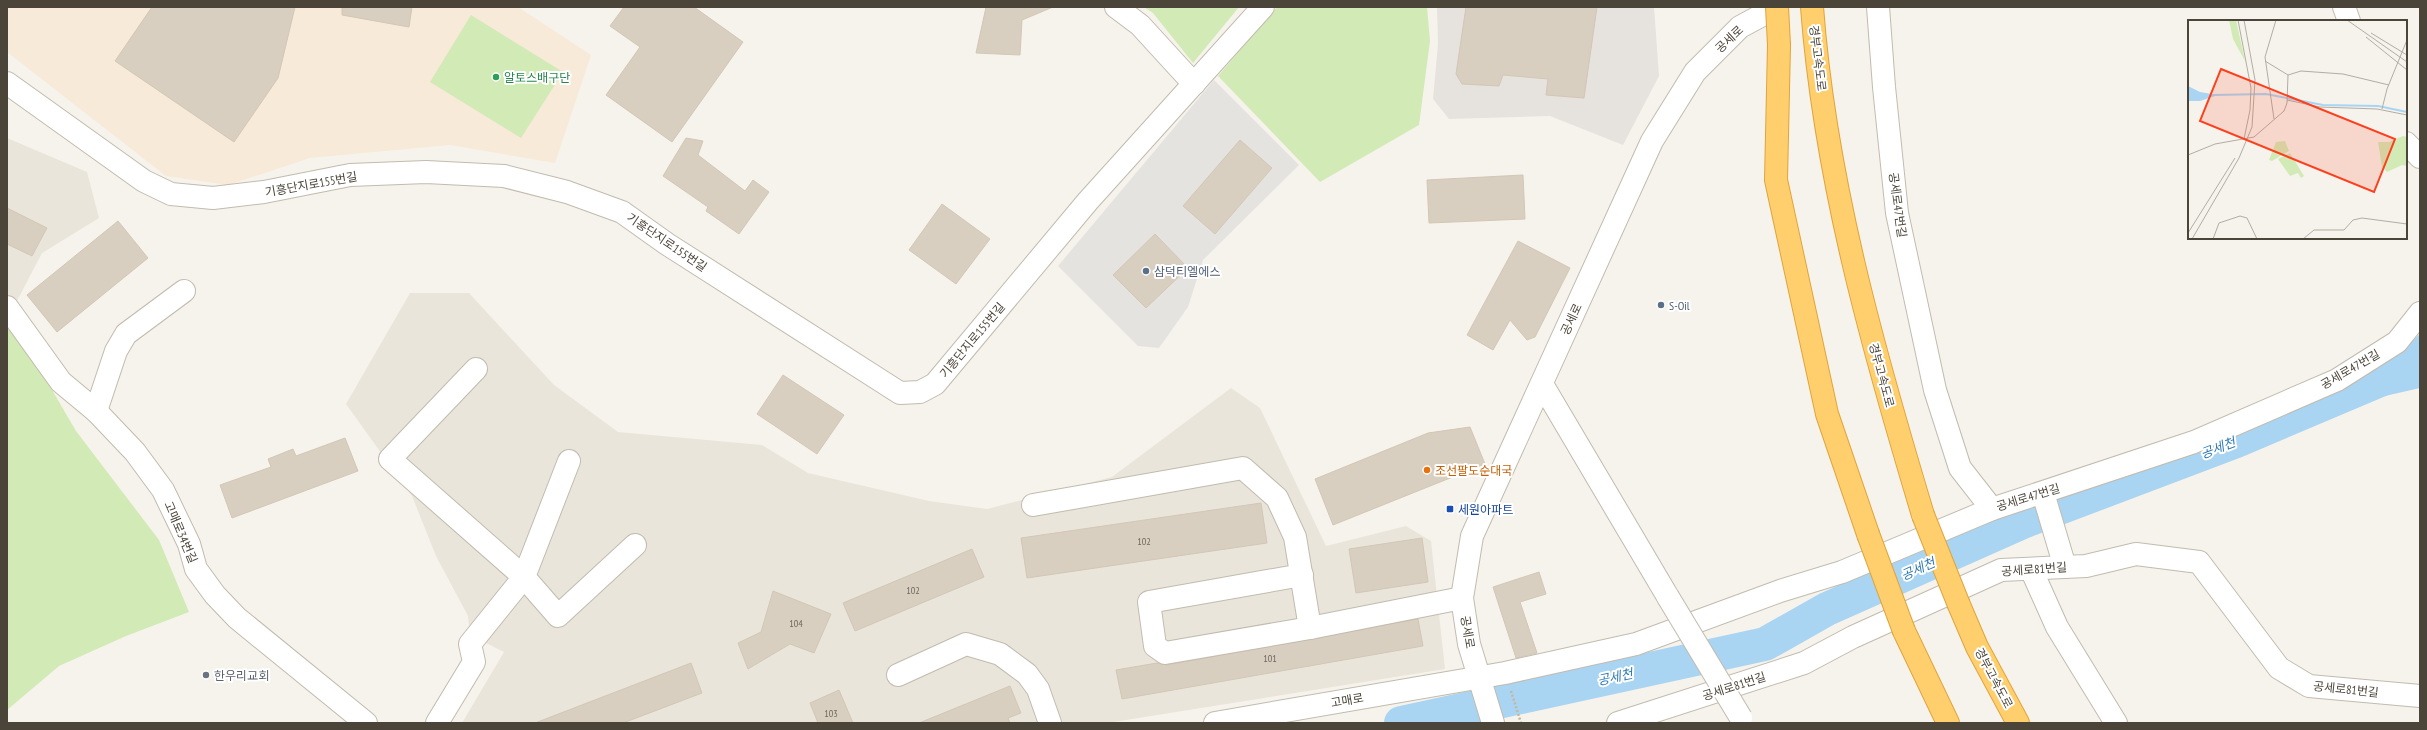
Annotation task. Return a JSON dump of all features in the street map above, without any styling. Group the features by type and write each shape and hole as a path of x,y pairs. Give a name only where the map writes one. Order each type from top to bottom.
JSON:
{"highway":[{"path":"1777,7 1779,45 1776,180 1827,414 1868,534 1904,631 1948,723"},
{"name":"경부고속도로","path":"1812,7 1814,38 1835,179 1882,379 1923,515 1977,647 2018,723"},
{"path":"1977,647 2033,723"}],"street":[{"path":"1116,7 1140,25 1194,84"},
{"name":"기흥단지로155번길","path":"7,84 144,181 171,194 213,198 264,192 350,175 426,172 504,176 567,192 622,212 667,244 900,393 920,392 935,384 1088,201 1263,7"},
{"name":"공세로","path":"1493,723 1469,644 1462,598 1472,536 1656,134 1695,72 1740,27 1777,7"},
{"name":"공세로47번길","path":"1878,7 1884,87 1897,213 1934,390 1960,468 1992,509 2043,494 2194,442 2337,380 2397,342 2420,313"},
{"path":"2344,7 2349,20"},
{"path":"2407,145 2420,157"},
{"path":"96,411 116,351 126,334 184,292"},
{"name":"고매로34번길","path":"11,314 61,382 96,411 134,452 163,490 189,544 196,569 215,596 237,618 366,723"},
{"path":"476,369 390,459 524,577 558,616 635,545"},
{"path":"1542,384 1742,720"},
{"path":"436,723 474,662 470,644 524,577 569,461"},
{"path":"1034,505 1243,468 1277,498 1295,537 1310,628"},
{"path":"2043,494 2064,566"},
{"name":"고매로","path":"1215,723 1479,676 1636,644 1780,592 1842,572 1992,509"},
{"name":"공세로81번길","path":"1618,723 1804,663 1853,637 2001,570 2086,566 2136,554 2199,562 2279,668 2309,686 2420,696"},
{"path":"2031,569 2057,627 2116,723"},
{"path":"1302,575 1149,602 1155,646 1166,654 1310,628 1462,598"},
{"path":"898,675 966,644 1000,654 1027,674 1038,690 1050,723"}],"path":[{"path":"1510,688 1521,723"}],"shaded area":[{"path":"7,7 518,7 591,55 555,163 450,145 310,158 228,185 166,176 7,52"},
{"path":"1437,7 1654,7 1659,76 1623,145 1550,116 1449,119 1433,99 1438,44"},
{"path":"1214,80 1299,165 1203,260 1188,307 1159,348 1138,346 1058,266"},
{"path":"7,138 87,172 99,218 42,253 8,318"},
{"path":"410,293 469,293 554,385 618,432 762,445 808,473 929,501 987,509 1112,477 1231,388 1260,408 1326,546 1406,526 1431,541 1445,669 1107,723 462,723 504,652 470,635 468,616 436,556 412,496 346,404"}],"green space":[{"path":"1144,7 1239,7 1193,63 1153,13"},
{"path":"1277,7 1427,7 1430,41 1419,125 1320,182 1218,76"},
{"name":"알토스배구단","path":"471,15 563,72 521,138 430,82"},
{"path":"7,329 20,335 76,431 159,540 189,612 126,636 59,666 7,710"}],"water":[{"path":"2420,334 2420,388 2341,406"}],"building":[{"path":"152,7 295,7 278,78 234,142 115,61"},
{"path":"342,7 412,7 409,27 342,15"},
{"path":"624,7 694,7 743,42 672,142 606,95 640,47 610,26"},
{"path":"986,7 1053,7 1022,20 1020,55 976,53"},
{"path":"1466,7 1597,7 1584,98 1546,95 1548,79 1503,75 1499,86 1462,84 1456,74"},
{"path":"686,138 703,141 698,155 745,191 753,180 769,192 739,234 706,211 708,207 663,176"},
{"path":"1240,140 1272,168 1215,234 1183,206"},
{"path":"1523,175 1525,219 1429,223 1427,180"},
{"path":"942,204 990,239 956,284 909,250"},
{"path":"7,208 47,228 32,256 7,244"},
{"path":"118,221 148,258 57,332 27,295"},
{"path":"1155,234 1188,268 1146,308 1113,275"},
{"path":"1518,241 1570,268 1535,337 1527,340 1510,320 1493,350 1467,335"},
{"path":"783,375 844,415 817,454 757,414"},
{"path":"1470,427 1485,464 1333,525 1315,479 1428,433"},
{"path":"345,438 358,471 232,518 220,485 271,467 268,459 293,449 296,456"},
{"path":"1261,503 1267,543 1027,578 1021,538"},
{"path":"1422,538 1428,582 1356,593 1349,549"},
{"path":"972,549 984,577 855,631 843,603"},
{"path":"1539,572 1546,594 1520,602 1537,653 1516,658 1493,587"},
{"path":"773,591 831,614 814,653 790,644 748,669 738,643 761,632"},
{"path":"1418,619 1423,646 1122,699 1116,670 1157,663 1167,665"},
{"path":"691,663 702,693 623,723 535,723"},
{"path":"1010,686 1021,713 1008,718 1010,723 919,723"},
{"path":"839,690 853,723 818,723 810,703"}],"waterway":[{"name":"공세천","path":"1401,723 1765,644 1827,609 2025,521 2236,441 2420,363"}],"place":[{"name":"알토스배구단","path":"496,77"},
{"name":"삼덕티엘에스","path":"1146,271"},
{"name":"S-Oil","path":"1661,305"},
{"name":"조선팔도순대국","path":"1427,470"},
{"name":"세원아파트","path":"1450,509"},
{"name":"한우리교회","path":"206,675"}]}
